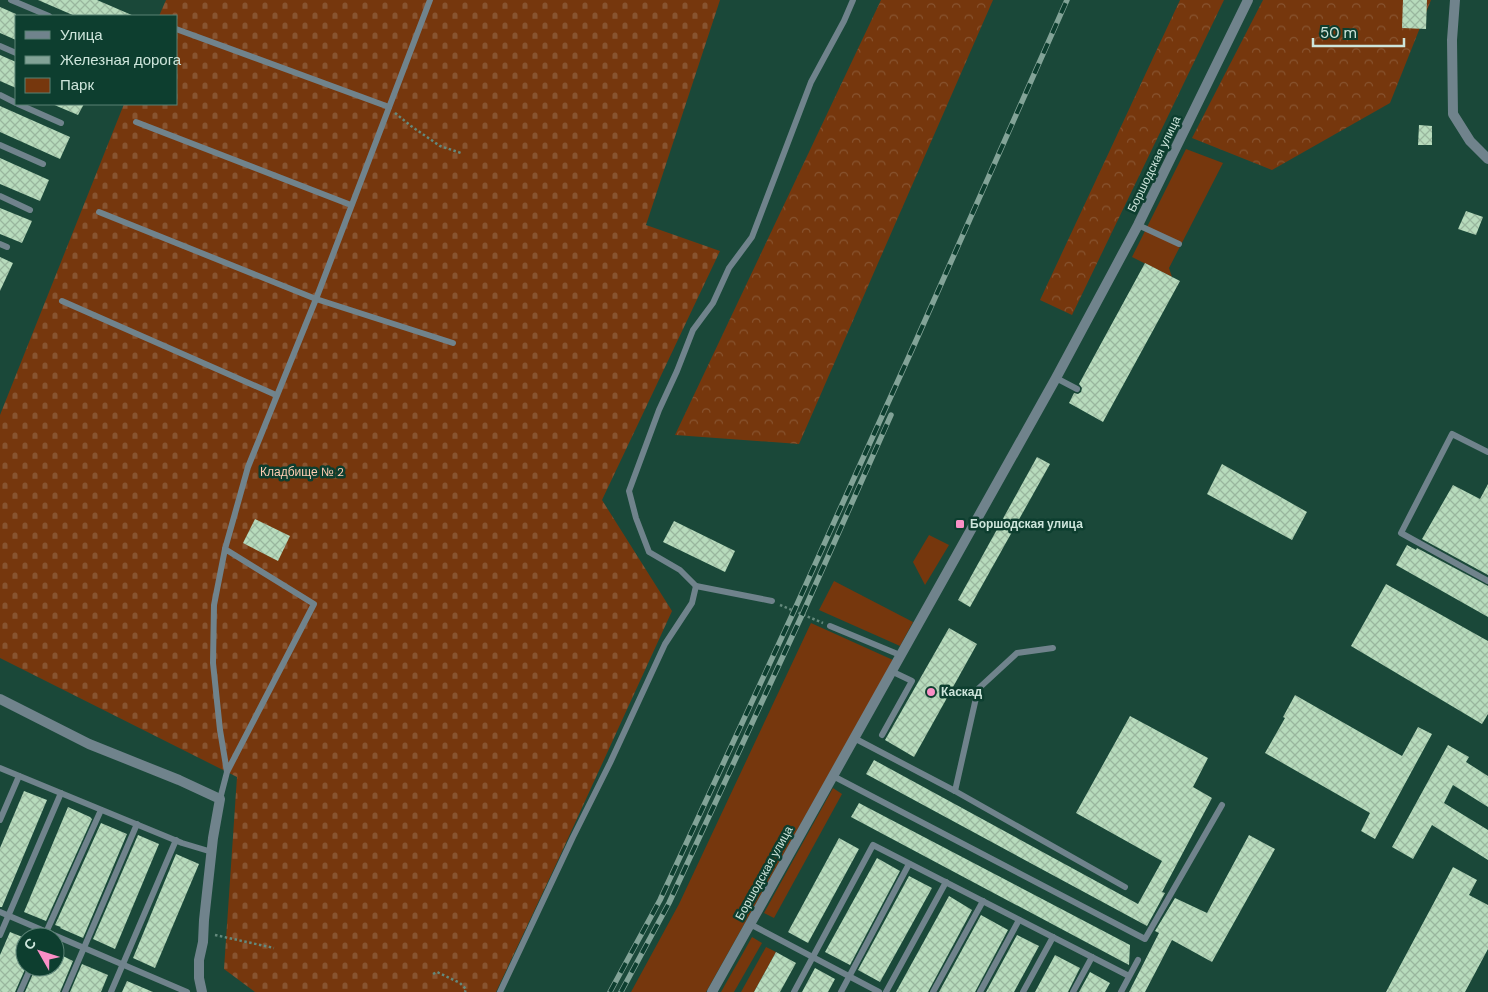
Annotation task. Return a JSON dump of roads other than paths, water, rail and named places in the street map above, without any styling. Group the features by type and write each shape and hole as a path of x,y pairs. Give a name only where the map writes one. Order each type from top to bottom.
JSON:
{"street":[{"name":"Боршодская улица","path":"712,992 1056,378 1138,225 1248,0"},
{"path":"1455,0 1452,40 1453,114 1470,140 1488,158"},
{"path":"0,699 89,744 179,780 220,799 208,873 203,942 199,960 199,978 202,992"}],"lane":[{"path":"11,0 46,15"},
{"path":"227,772 220,730 213,663 214,605 225,549 248,467 316,299 430,0"},
{"path":"772,601 696,586 680,570 649,552 636,518 629,491 659,410 693,330 713,303 730,268 752,237 811,82 854,0"},
{"path":"178,30 389,107"},
{"path":"0,46 15,53"},
{"path":"0,95 15,102"},
{"path":"21,105 61,124"},
{"path":"136,122 351,205"},
{"path":"0,145 43,164"},
{"path":"0,196 30,210"},
{"path":"99,212 316,299 453,343"},
{"path":"1138,225 1179,244"},
{"path":"0,244 7,246"},
{"path":"62,302 276,395"},
{"path":"1056,378 1076,389"},
{"path":"1488,452 1452,434 1402,533 1488,580"},
{"path":"220,799 227,772 314,604 225,549"},
{"path":"500,992 665,644 692,603 696,586"},
{"path":"830,626 900,655"},
{"path":"954,791 978,689 1017,653 1053,648"},
{"path":"882,735 912,681 892,671"},
{"path":"854,738 1125,886"},
{"path":"0,768 176,840 212,852"},
{"path":"0,820 19,776"},
{"path":"833,776 1145,938 1222,805"},
{"path":"0,935 62,793"},
{"path":"48,927 101,810"},
{"path":"65,992 137,824"},
{"path":"111,992 176,840"},
{"path":"794,992 873,845 1129,976"},
{"path":"841,992 910,864"},
{"path":"886,992 946,882"},
{"path":"933,992 983,902"},
{"path":"0,912 31,927"},
{"path":"980,992 1019,920"},
{"path":"750,924 879,992"},
{"path":"1023,992 1053,937"},
{"path":"65,941 187,992"},
{"path":"1073,992 1092,958"},
{"path":"1121,992 1138,960"},
{"path":"20,992 27,977"},
{"path":"166,992 170,985"}],"railway":[{"path":"610,992 660,900 794,611 1067,0"},
{"path":"621,992 669,903 802,615 891,415"}],"place":[{"name":"Боршодская улица","path":"960,524"},
{"name":"Каскад","path":"931,692"}],"park label":[{"name":"Кладбище № 2","path":"302,472"}]}
